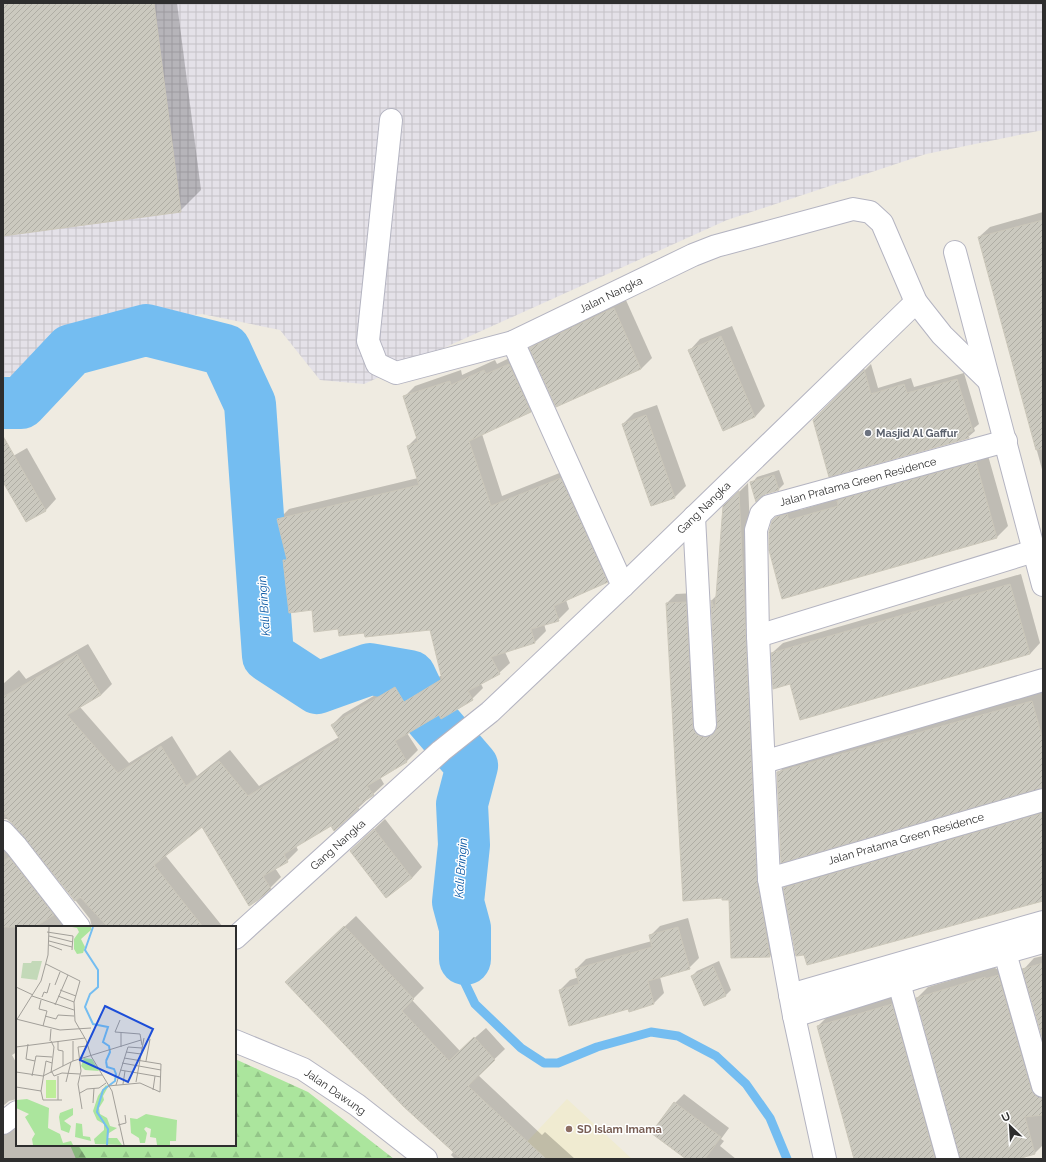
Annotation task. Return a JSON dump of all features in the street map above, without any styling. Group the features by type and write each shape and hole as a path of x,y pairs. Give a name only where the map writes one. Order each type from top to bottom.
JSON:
{"street":[{"name":"Jalan Nangka","path":"391,120 368,341 377,364 396,373 513,342 694,255 716,246 853,209 870,212 882,223 916,302 942,335 989,381"},
{"path":"955,252 1043,585"},
{"name":"Gang Nangka","path":"236,937 441,751 490,712 623,586 916,302"},
{"path":"513,342 623,586"},
{"name":"Jalan Pratama Green Residence","path":"825,1159 792,1005 769,879 758,636 756,530 761,514 769,506 1006,441"},
{"path":"694,517 705,725"},
{"path":"758,636 1034,551"},
{"path":"764,762 1043,680"},
{"name":"Jalan Pratama Green Residence","path":"769,879 1043,800"},
{"path":"7,844 78,926"},
{"path":"908,974 1043,922"},
{"path":"792,1005 908,974 1005,953 1043,942"},
{"path":"1005,953 1043,1086"},
{"path":"908,974 948,1159"},
{"name":"Jalan Dawung","path":"236,1041 303,1069 357,1105 426,1159"},
{"path":"3,1123 16,1113"}],"shaded area":[{"path":"3,3 1043,3 1043,130 926,154 727,220 364,384 320,380 280,330 202,314 137,322 73,342 28,374 3,377"},
{"name":"SD Islam Imama","path":"567,1099 632,1159 511,1159"}],"green space":[{"path":"236,1059 308,1092 394,1159 76,1159 70,1146 236,1146"}],"building":[{"path":"3,3 154,3 181,212 3,236"},
{"path":"1043,220 1043,449 1036,450 978,237"},
{"path":"614,308 641,369 556,407 529,348"},
{"path":"721,336 755,417 723,431 688,350"},
{"path":"509,364 531,412 469,441 491,506 561,478 608,582 554,606 559,621 531,629 535,643 491,657 500,674 468,691 473,700 441,719 439,715 395,741 407,762 367,786 374,795 356,806 359,809 334,831 331,826 284,854 288,862 263,876 271,889 258,900 249,906 202,827 154,865 202,926 107,926 80,897 75,901 3,812 3,697 77,654 101,695 67,715 118,773 161,746 186,786 219,761 248,796 340,740 331,725 395,687 404,702 442,679 430,630 365,637 364,633 339,636 338,629 314,632 312,610 289,613 283,560 287,560 277,519 419,485 407,446 418,442 403,396 450,381 451,385 484,370 486,374"},
{"name":"Masjid Al Gaffur","path":"864,369 871,394 904,384 907,393 957,379 973,431 967,433 969,438 829,477 813,420"},
{"path":"646,415 675,498 651,506 622,424"},
{"path":"3,436 46,511 26,522 3,482"},
{"path":"976,462 997,538 782,599 769,550 769,532 772,521 776,517 787,514 789,520 838,506 837,500"},
{"path":"774,475 779,490 765,494 756,502 750,482"},
{"path":"739,491 757,880 770,957 731,958 729,900 722,900 722,898 683,901 666,603 686,602 693,726 694,731 699,736 706,737 712,735 716,731 717,724 711,600 715,609 723,506"},
{"path":"1010,584 1030,654 800,720 790,684 773,689 771,653"},
{"path":"1032,701 1043,740 1043,788 781,863 777,772"},
{"path":"1043,813 1043,901 807,965 804,955 796,956 783,888"},
{"path":"374,829 412,878 386,898 350,851"},
{"path":"9,857 54,915 37,926 3,927 3,862"},
{"path":"344,926 414,999 402,1011 449,1061 474,1037 495,1060 468,1086 546,1159 461,1159 403,1106 285,982"},
{"path":"678,927 690,969 648,981 654,1004 629,1012 628,1009 569,1026 559,990 579,984 575,969 652,947 649,935"},
{"path":"1043,963 1043,1040 1022,969"},
{"path":"713,966 726,996 704,1006 691,976"},
{"path":"998,975 1031,1089 1035,1095 1043,1098 1043,1115 1025,1117 1035,1154 1018,1159 960,1159 916,998 985,977 985,979"},
{"path":"892,1004 935,1159 854,1159 817,1026"},
{"path":"674,1102 721,1137 705,1159 686,1159 651,1133"}],"waterway":[{"name":"Kali Bringin","path":"3,403 21,403 71,350 146,330 225,350 250,404 268,656 317,688 370,669 410,676 429,716 472,766 462,804 464,845 458,902 465,928 465,959"},
{"path":"465,959 464,981 475,1004 521,1048 544,1063 558,1063 597,1047 651,1032 678,1036 716,1056 746,1084 770,1118 787,1159"}],"place":[{"name":"Masjid Al Gaffur","path":"868,433"},
{"name":"SD Islam Imama","path":"569,1129"}]}
